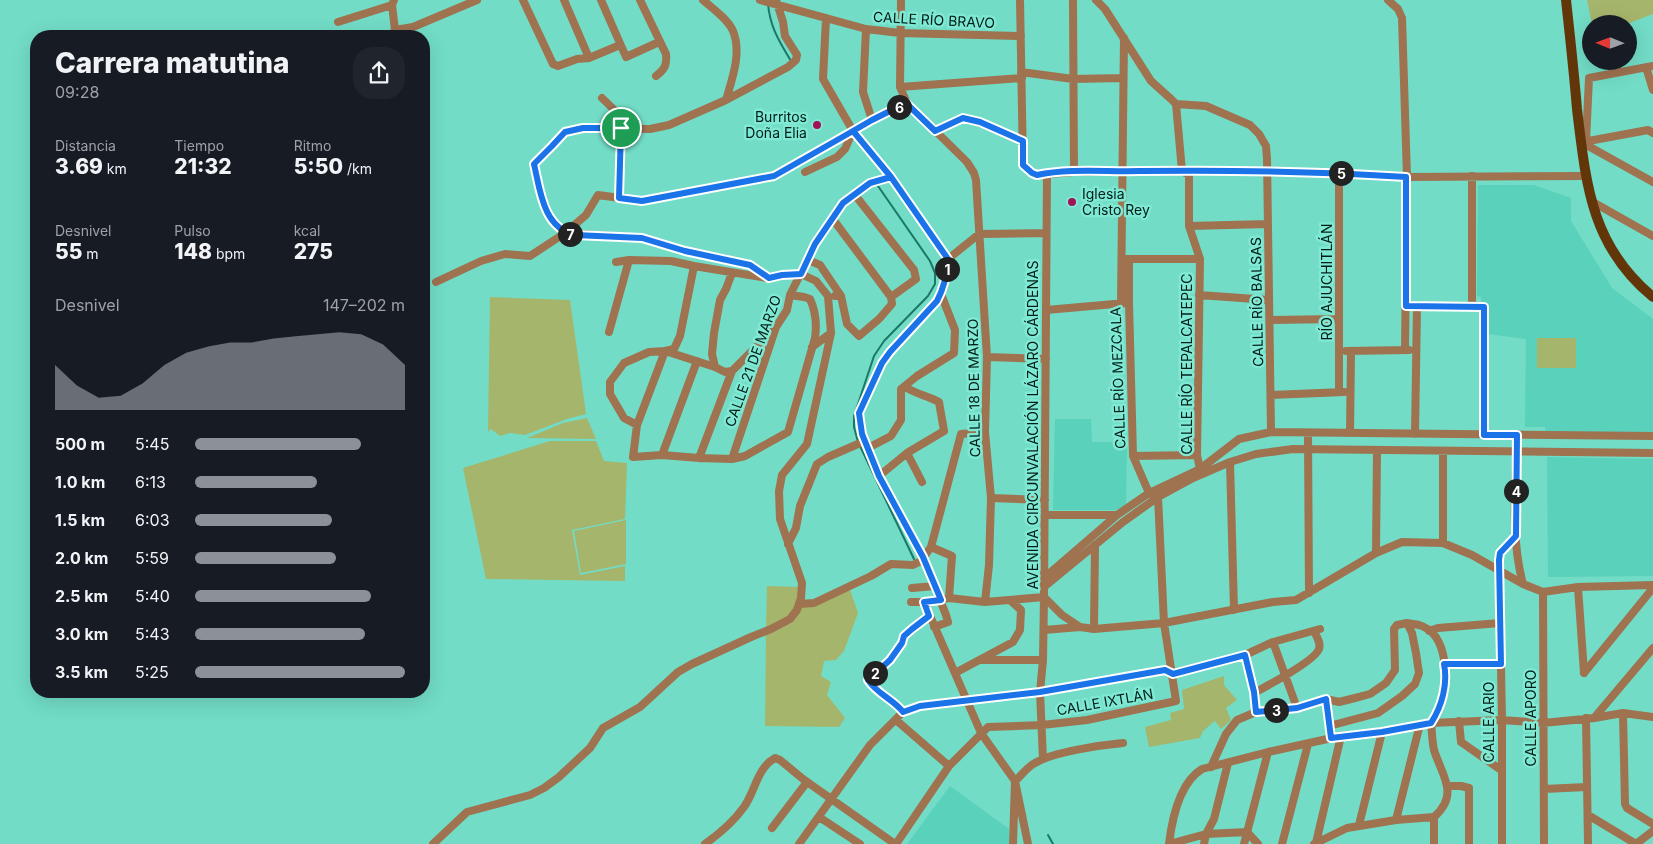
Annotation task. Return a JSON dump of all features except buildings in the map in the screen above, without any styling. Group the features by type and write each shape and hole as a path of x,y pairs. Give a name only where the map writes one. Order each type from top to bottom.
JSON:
{"main road":[{"path":"1566,0 1584,141 1586,176 1591,201 1597,220 1613,253 1636,281 1653,297"}],"street":[{"path":"403,30 477,0"},
{"path":"523,0 553,64 558,66 577,59 589,58 620,45"},
{"path":"564,0 589,58"},
{"path":"600,0 626,57 659,42"},
{"path":"640,0 666,54 665,69 656,76"},
{"path":"703,0 733,31 737,57 726,100"},
{"name":"CALLE RÍO BRAVO","path":"760,0 866,29 900,33 1020,36"},
{"path":"436,282 481,261 505,254 530,256 565,233 586,215 598,195 642,201 774,176 872,120 906,103 900,87 901,3 894,0"},
{"path":"1020,0 1023,165 1037,175 1074,172 1182,171 1339,172 1406,177 1586,176"},
{"path":"1073,0 1074,172"},
{"path":"1096,0 1105,9 1150,81 1176,104 1182,171"},
{"path":"1388,0 1398,9 1402,18 1406,177 1406,350"},
{"path":"338,22 393,2 393,30"},
{"path":"769,278 750,265 685,251 642,238 565,233 558,229 548,215 539,189 534,164 565,132 583,128 650,129 669,125 726,100 788,66 796,60 797,55 785,36 783,22 775,3"},
{"path":"826,18 823,79 853,131 890,178 948,259 946,276 937,301 882,363 859,413 865,444 879,476 923,557 941,600 948,622 934,628"},
{"path":"866,29 863,92 872,120"},
{"name":"CALLE RÍO MEZCALA","path":"1124,38 1121,172 1125,304 1133,456 1149,493"},
{"path":"1653,90 1650,66 1589,78 1584,141 1590,147 1653,182"},
{"path":"900,87 1022,75 1073,79 1123,78"},
{"path":"602,98 632,128"},
{"name":"CALLE 18 DE MARZO","path":"906,103 967,162 976,180 987,357 984,432 991,498 989,565 985,602"},
{"name":"CALLE RÍO BALSAS","path":"1176,104 1206,106 1250,125 1259,134 1266,146 1268,172 1271,432"},
{"path":"935,131 963,118 980,122 1023,141"},
{"path":"619,198 621,128"},
{"path":"1584,141 1648,130 1653,133"},
{"path":"805,172 837,157 845,149 853,131"},
{"path":"1125,259 1200,259 1189,226 1190,175 1182,171"},
{"name":"RÍO AJUCHITLÁN","path":"1339,172 1339,392"},
{"name":"AVENIDA CIRCUNVALACIÓN LÁZARO CÁRDENAS","path":"1047,173 1044,597 1062,615 1080,627 1094,629 1164,623 1273,602 1296,600 1376,553 1402,542 1443,543 1472,555 1523,584 1543,592 1578,587 1653,586"},
{"path":"1472,176 1472,307"},
{"name":"CALLE 21 DE MARZO","path":"732,459 776,328 787,310 790,295 815,244 843,203 870,183 890,178"},
{"path":"855,195 916,274 916,279 891,296"},
{"path":"1591,201 1653,235"},
{"path":"808,260 820,265 841,296 847,324 859,336 886,312 892,304 891,296 832,218"},
{"path":"1189,226 1268,224"},
{"path":"948,259 979,234 1046,233"},
{"name":"CALLE RÍO TEPALCATEPEC","path":"1200,259 1197,455 1200,469"},
{"path":"609,332 629,260"},
{"path":"433,844 467,812 530,795 560,778 590,748 603,728 640,707 678,672 751,637 771,630 790,619 799,604 802,583 780,519 779,492 782,475 807,444 831,333 828,296 816,281 801,274 769,278 671,261 629,260 616,262"},
{"path":"637,425 624,418 610,394 610,382 624,363 649,352 674,349 680,336 694,266"},
{"path":"715,367 713,347 720,300 732,273"},
{"path":"788,544 796,528 800,506 817,464 851,447 891,436 901,420 901,390 917,376 954,353 955,330 941,294"},
{"path":"665,351 637,425 633,457 662,455 732,459 745,456 788,432 812,348 817,326 812,304 804,296 790,295"},
{"path":"1199,295 1269,300"},
{"path":"828,296 841,296"},
{"path":"1046,310 1125,304"},
{"path":"1406,306 1484,307 1484,435"},
{"path":"1415,434 1417,306"},
{"path":"1270,320 1339,319"},
{"path":"699,458 732,371 776,328"},
{"path":"812,348 831,333"},
{"path":"1339,350 1416,350"},
{"path":"665,351 725,372 732,371"},
{"name":"RÍO AJUCHITLÁN","path":"1350,433 1351,351"},
{"path":"987,357 1046,359"},
{"path":"662,455 697,361"},
{"path":"905,387 914,393 925,394 939,402 944,431"},
{"path":"1271,395 1350,391"},
{"path":"879,476 907,453 944,431 961,434 984,432"},
{"path":"1044,578 1117,515 1149,493 1200,469 1239,439 1271,432 1653,436"},
{"path":"1308,433 1309,592"},
{"path":"799,604 814,603 871,576 891,564 913,565 921,560 931,547 961,434"},
{"path":"1517,435 1516,536 1519,570 1523,584"},
{"path":"1044,587 1158,497 1193,478 1230,462 1256,454 1292,449 1653,453"},
{"path":"1376,553 1377,450"},
{"path":"1443,451 1443,543"},
{"path":"907,453 922,482"},
{"path":"1133,456 1197,455"},
{"path":"1230,462 1234,610"},
{"path":"1149,493 1158,497"},
{"path":"1158,497 1164,623 1173,674"},
{"path":"991,498 1045,500"},
{"path":"1045,515 1117,515"},
{"name":"CALLE ARIO","path":"1502,844 1499,570 1500,553 1516,536"},
{"path":"1094,629 1095,545"},
{"path":"931,547 952,556 949,598"},
{"path":"912,588 935,586"},
{"path":"1578,587 1584,674 1653,586"},
{"name":"CALLE APORO","path":"1543,592 1544,844"},
{"path":"911,602 949,598 985,602 1044,597 1043,660 1040,692 1043,759"},
{"path":"955,673 1013,642 1020,630 1021,610 1011,601"},
{"path":"924,602 982,733 1015,782 1028,844"},
{"path":"903,712 897,704 872,687 868,680 890,660 908,633 929,616"},
{"path":"1329,726 1378,713 1415,684 1419,673 1412,632 1407,623"},
{"path":"1211,768 1226,734 1237,720 1256,712 1297,708 1326,699 1339,702 1370,694 1386,683 1395,670 1394,629 1397,625 1407,623 1419,625 1429,631 1440,645 1446,671 1439,710 1431,723 1434,748 1447,786 1446,803 1434,817 1434,844"},
{"path":"1429,631 1438,628 1500,624"},
{"path":"1044,630 1080,627"},
{"path":"798,844 870,744 903,712 920,706 1040,692 1165,670 1173,674 1245,655 1273,642 1317,630 1319,648 1316,654 1286,675 1254,692"},
{"path":"1273,642 1297,708"},
{"path":"1588,844 1586,787 1590,718 1653,648"},
{"path":"1245,655 1254,692 1256,712"},
{"path":"979,660 1043,660"},
{"path":"1444,664 1501,664"},
{"name":"CALLE IXTLÁN","path":"982,733 988,727 1042,725 1087,720 1176,701 1173,674"},
{"path":"1326,699 1331,738"},
{"path":"1623,713 1625,804 1653,824"},
{"path":"1247,832 1206,834 1169,844 1173,822 1184,790 1193,775 1202,769 1331,738 1382,732 1420,724 1502,720 1544,723 1623,713 1653,716"},
{"path":"896,720 949,766"},
{"path":"1459,721 1461,742 1502,770"},
{"path":"1396,820 1420,724"},
{"path":"1359,825 1382,732"},
{"path":"705,844 720,833 745,806 755,782 770,760 775,758 895,844 949,766 982,733"},
{"path":"1315,844 1341,736"},
{"path":"1013,844 1015,782 1034,763 1050,756 1103,745 1123,743"},
{"path":"1282,844 1308,744"},
{"path":"1244,844 1268,752"},
{"path":"1204,844 1206,834 1214,819 1228,763"},
{"path":"772,828 805,780"},
{"path":"1447,786 1469,788 1469,844"},
{"path":"1544,789 1586,787"},
{"path":"1588,815 1636,844 1653,831"},
{"path":"819,817 849,841 860,844"},
{"path":"1315,844 1336,832 1359,825 1434,817"},
{"path":"1247,832 1258,844"}],"shaded area":[{"path":"1587,0 1653,0 1653,14 1638,20 1638,15 1590,15"},
{"path":"1478,185 1534,185 1571,198 1571,221 1612,288 1653,319 1653,433 1546,436 1545,427 1525,427 1526,339 1480,333 1481,297 1477,296"},
{"path":"490,297 570,300 586,414 525,435 510,433 500,436 491,429 488,432"},
{"path":"1537,338 1576,338 1576,368 1537,368"},
{"path":"587,418 596,439 527,438 563,423"},
{"path":"1055,419 1091,419 1092,442 1127,442 1126,504 1117,510 1053,510"},
{"path":"550,441 596,441 604,461 627,463 625,519 572,530 580,575 625,566 625,581 486,579 463,468"},
{"path":"1547,457 1653,459 1653,576 1548,577"},
{"path":"626,520 626,564 581,573 574,531"},
{"path":"767,586 800,587 800,598 789,618 766,629"},
{"path":"849,587 858,613 844,651 836,660 824,661 821,676 831,682 827,695 845,718 839,727 765,726 766,632 787,623 800,605"},
{"path":"1224,676 1224,685 1237,700 1226,708 1231,720 1221,729 1215,721 1203,731 1200,738 1149,747 1145,727 1171,720 1170,713 1184,709 1182,690"},
{"path":"950,786 1009,829 1009,844 907,844"}],"waterway":[{"path":"768,4 773,27 791,61"},
{"path":"858,442 854,427 854,416 874,356 884,341 928,296 935,284 935,273 930,261 878,186"},
{"path":"860,446 914,559"},
{"path":"1048,835 1053,844"}],"place":[{"name":"Burritos Doña Elia","path":"817,125"},
{"name":"Iglesia Cristo Rey","path":"1072,202"}],"route":[{"path":"621,128 583,128 565,132 534,164 542,201 548,215 558,229 575,235 642,238 685,251 750,265 769,278 801,274 815,244 843,203 870,183 891,177 853,131 906,103 935,131 963,118 980,122 1023,141 1023,165 1037,175 1074,172 1182,171 1339,172 1406,177 1406,306 1484,307 1484,435 1517,435 1516,536 1500,553 1499,560 1501,664 1444,664 1446,671 1443,693 1439,710 1431,723 1382,732 1331,738 1326,699 1297,708 1256,712 1254,692 1245,655 1173,674 1165,670 1040,692 920,706 903,712 897,704 872,687 868,680 890,660 902,643 904,636 929,616 924,602 941,600 923,557 879,476 862,434 859,413 882,363 937,301 945,281 948,259 891,177 853,131 774,176 642,201 619,198 621,128"}]}
